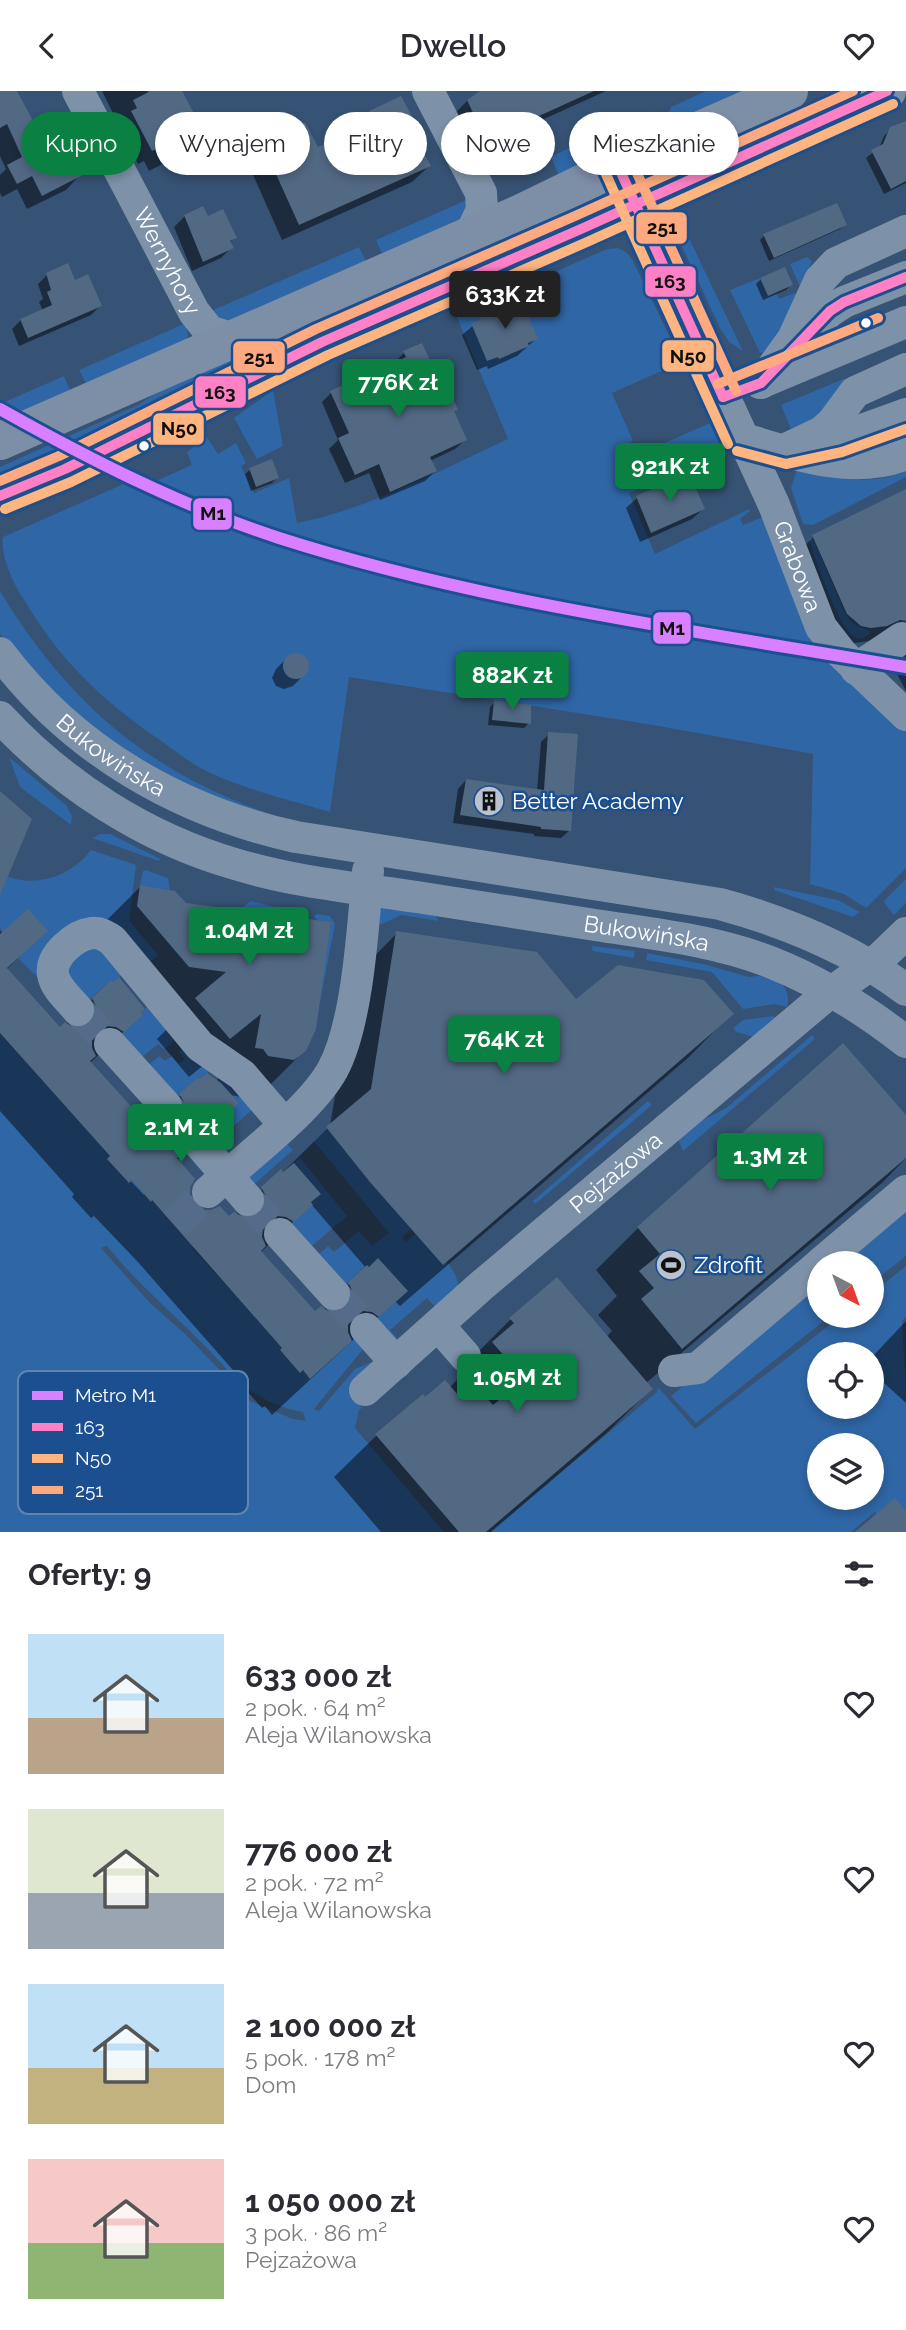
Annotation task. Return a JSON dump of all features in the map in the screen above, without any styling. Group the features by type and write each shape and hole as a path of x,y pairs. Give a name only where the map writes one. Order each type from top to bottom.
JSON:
{"main road":[{"path":"739,113 789,91"},
{"path":"0,496 65,469 310,347 887,91"},
{"path":"0,440 470,235 599,175"}],"street":[{"name":"Wernyhory","path":"78,91 194,312 209,331 233,339"},
{"path":"428,91 481,193 482,210 470,235"},
{"name":"Grabowa","path":"622,175 741,439 774,505 821,627 834,646 856,669 906,715"},
{"path":"761,383 793,339 820,280 836,263 906,230"},
{"path":"761,383 830,311 844,302 906,277"},
{"path":"723,397 906,321"},
{"path":"784,450 822,432 855,392 906,369"},
{"path":"784,450 837,439 906,414"},
{"path":"741,439 839,463 871,464 906,454"},
{"path":"856,669 902,638"},
{"name":"Bukowińska","path":"0,653 36,696 83,739 121,767 178,799 254,827 296,837 720,904 794,927 870,966 906,990"},
{"name":"Bukowińska","path":"0,717 33,750 87,793 171,840 246,867 366,890 655,934 722,947 769,961 833,992 875,1017 906,1042"},
{"path":"217,1184 288,1120 327,1077 342,1044 354,993 370,849"},
{"path":"78,1010 54,981 54,960 74,940 91,933 99,933 113,940 200,1046 242,1075 288,1120"},
{"name":"Pejzażowa","path":"365,1390 481,1286 823,998 870,966 906,933"},
{"path":"110,1044 166,1106"},
{"path":"197,1141 217,1184 248,1200"},
{"path":"835,1251 906,1191"},
{"path":"280,1234 334,1294"},
{"path":"674,1371 698,1368 807,1275"},
{"path":"438,1325 465,1356"},
{"path":"366,1329 396,1363"}],"shaded area":[{"path":"706,91 751,91 705,112 669,112 671,107"},
{"path":"569,148 569,174 560,178 555,166 555,155"},
{"path":"471,198 469,215 382,254 376,240"},
{"path":"598,198 601,200 0,480 0,467 138,405 183,376"},
{"path":"687,234 743,351 729,342 721,330 678,238"},
{"path":"359,247 366,261 230,323 206,313"},
{"path":"618,248 632,259 682,362 612,393 633,441 623,446 628,458 638,454 643,464 648,463 657,481 629,493 655,554 749,509 740,519 743,525 763,517 895,720 906,730 906,868 866,908 844,894 810,884 813,754 653,725 349,677 330,812 253,789 208,772 141,727 83,678 51,640 18,589 8,567 3,551 3,537 144,475 149,484 192,465 187,452 207,437 218,454 236,443 246,463 241,466 254,493 289,478 297,523 378,498 508,439 456,315 607,249"},
{"path":"807,257 812,261 801,289 790,264"},
{"path":"760,278 768,296 776,293 779,299 799,294 782,334 760,353 730,290"},
{"path":"186,323 188,336 184,343 87,386 79,370"},
{"path":"64,376 71,392 0,424 0,404"},
{"path":"846,378 825,412 793,434 781,405"},
{"path":"273,390 283,446 257,459 234,418"},
{"path":"710,423 724,451 664,478 651,449"},
{"path":"797,469 865,480 906,471 906,477 813,525 803,524 791,488"},
{"path":"812,537 846,615 854,624 871,632 865,637 857,638 843,623 809,540"},
{"path":"0,591 27,633 56,670 120,733 156,759 196,782 238,802 285,819 231,809 109,744 12,651 0,634"},
{"path":"9,757 66,805 72,816 71,825 20,787"},
{"path":"100,834 110,834 160,859 159,861 92,838"},
{"path":"91,850 136,865 129,921 158,955 143,968 103,928 42,982 18,958 0,928 0,874 25,881 50,878 72,868"},
{"path":"143,871 168,878 170,890 140,885"},
{"path":"906,879 906,903 894,915 884,901"},
{"path":"774,887 838,900 860,912 853,917 774,890"},
{"path":"251,901 278,908 283,916 240,909"},
{"path":"384,907 432,911 439,921 401,915 382,924 373,923"},
{"path":"314,916 330,916 335,924 314,1033 311,1033 331,922 317,920"},
{"path":"99,940 181,1035 164,1049 158,1044 135,1063 114,1040 143,1015 141,1013 150,1004 123,974 113,982 111,980 81,1007 59,967"},
{"path":"591,946 635,951 634,958 593,951"},
{"path":"647,953 703,964 749,977 771,974 785,988 787,1007 775,1004 743,1009 712,972 646,960"},
{"path":"773,1016 781,1019 758,1038 736,1032 733,1028 743,1020"},
{"path":"0,1033 110,1156 108,1158 129,1182 132,1180 195,1247 193,1249 283,1347 280,1351 300,1372 303,1370 310,1379 354,1339 364,1348 314,1409 319,1411 355,1369 376,1360 375,1365 348,1390 362,1408 359,1410 355,1428 444,1532 0,1532"},
{"path":"812,1035 815,1039 683,1151 678,1139 695,1124 726,1108"},
{"path":"188,1043 252,1110 211,1146 202,1137 237,1101 210,1071 200,1079 198,1077 170,1102 142,1071 159,1056 165,1061 172,1056 179,1064 185,1059 179,1052"},
{"path":"648,1101 652,1105 535,1204 533,1201"},
{"path":"328,1129 368,1180 412,1228 402,1238 406,1242 416,1233 444,1259 455,1274 459,1292 438,1310 427,1298 390,1330 401,1343 371,1324 398,1300 406,1289 379,1259 369,1267 366,1265 339,1290 312,1260 328,1246 334,1252 359,1231 372,1246 389,1233 314,1141"},
{"path":"287,1144 293,1150 249,1189 244,1175"},
{"path":"300,1158 347,1216 305,1252 288,1227 313,1205 311,1202 321,1194 294,1163"},
{"path":"906,1205 906,1256 884,1273 884,1251 849,1251"},
{"path":"906,1266 906,1317 902,1321 906,1392 906,1511 875,1512 851,1532 490,1532 657,1392 658,1387 695,1429 807,1342 807,1419 884,1419 884,1342 807,1342 825,1328 884,1328 884,1283"},
{"path":"807,1286 807,1328 815,1328 696,1423 671,1396"}],"building":[{"path":"0,91 17,91 28,112 21,112 21,155 7,124 0,128"},
{"path":"151,91 182,91 193,112 155,112 155,150 152,151 141,130 141,112 131,111 137,108 133,100"},
{"path":"480,91 594,91 548,112 473,112 467,100"},
{"path":"401,96 410,112 369,112"},
{"path":"906,121 906,181 891,189 871,150 883,144 890,127"},
{"path":"310,132 318,147 324,144 324,175 411,175 299,225 276,175 310,175"},
{"path":"21,158 21,175 83,175 42,196 32,176 17,184 7,165"},
{"path":"837,203 847,225 774,258 763,234"},
{"path":"203,206 208,216 223,209 237,238 230,241 234,248 203,262 184,215"},
{"path":"68,263 75,280 88,274 102,306 28,338 20,319 52,305 47,292 51,290 46,273"},
{"path":"785,267 793,285 768,296 760,278"},
{"path":"522,301 538,339 528,343 529,346 499,359 498,357 487,361 471,323"},
{"path":"422,343 445,393 450,391 458,410 454,411 467,440 430,457 437,471 390,492 379,464 355,475 338,438 349,433 330,391 406,357 403,351"},
{"path":"272,459 279,478 256,487 249,468"},
{"path":"689,473 705,509 651,533 636,496"},
{"path":"906,489 906,621 900,620 887,626 871,628 861,626 847,614 812,535"},
{"path":"296,653 305,657 309,666 305,675 296,679 287,675 283,666 287,657"},
{"path":"494,700 531,705 531,724 492,720"},
{"path":"548,732 578,734 571,831 541,829 460,815 466,779 544,790"},
{"path":"0,791 32,819 0,895"},
{"path":"140,885 175,891 186,903 331,922 316,1029 306,1051 294,1060 268,1056 263,1049 255,1048 261,1014 230,1039 195,998 226,972 189,967 137,906"},
{"path":"28,909 48,931 7,968 60,1027 65,1022 81,1028 89,1024 95,1015 96,1006 92,998 111,980 113,982 119,977 145,1009 141,1013 143,1015 124,1032 107,1026 97,1031 92,1039 96,1056 90,1061 146,1123 152,1118 161,1124 171,1124 178,1120 184,1111 184,1102 179,1094 198,1077 200,1079 207,1073 221,1083 239,1103 211,1129 204,1124 194,1123 180,1134 179,1144 183,1153 177,1158 195,1179 190,1187 190,1195 195,1205 203,1210 220,1206 229,1216 234,1212 252,1218 260,1213 265,1205 266,1196 261,1187 281,1169 283,1172 294,1163 321,1194 294,1222 277,1216 267,1221 262,1237 266,1246 261,1251 315,1311 321,1306 329,1312 346,1308 352,1299 348,1282 378,1258 408,1291 379,1317 372,1312 363,1311 353,1316 348,1324 352,1341 310,1379 303,1370 300,1373 280,1350 282,1348 152,1200 151,1202 132,1180 129,1183 107,1159 110,1156 0,1033 0,934"},
{"path":"396,931 537,952 576,999 618,965 704,980 734,1014 443,1265 369,1181 326,1127 371,1089"},
{"path":"843,1043 906,1115 906,1158 682,1349 641,1299 654,1288 639,1271 660,1254 637,1227"},
{"path":"557,1277 653,1389 486,1532 459,1532 375,1434 423,1394 425,1397 445,1380 459,1396 473,1383 493,1405 524,1379 492,1342 514,1323 509,1318"},
{"path":"895,1498 906,1511 906,1532 855,1532 884,1510"}],"tunnel":[{"path":"78,1010 110,1044"},
{"path":"166,1106 197,1141"},
{"path":"174,1224 208,1192"},
{"path":"248,1200 280,1234"},
{"path":"334,1294 366,1329"}],"metro line":[{"name":"M1","path":"0,409 67,446 171,496 279,538 356,561 511,598 669,628 906,667"}],"transit line":[{"name":"251","path":"0,481 59,456 316,329 853,91"},
{"name":"163","path":"0,496 65,469 322,342 887,91"},
{"name":"N50","path":"5,509 71,482 328,355 893,104"},
{"name":"N50","path":"606,175 728,444"},
{"name":"163","path":"622,175 723,397"},
{"name":"251","path":"638,175 736,391"},
{"name":"163","path":"723,397 761,383 830,311 844,302 906,277"},
{"name":"251","path":"718,384 878,318"},
{"name":"N50","path":"737,451 786,464 842,452 906,429"}],"place":[{"name":"Better Academy","path":"489,801"},
{"name":"Zdrofit","path":"671,1265"}]}
